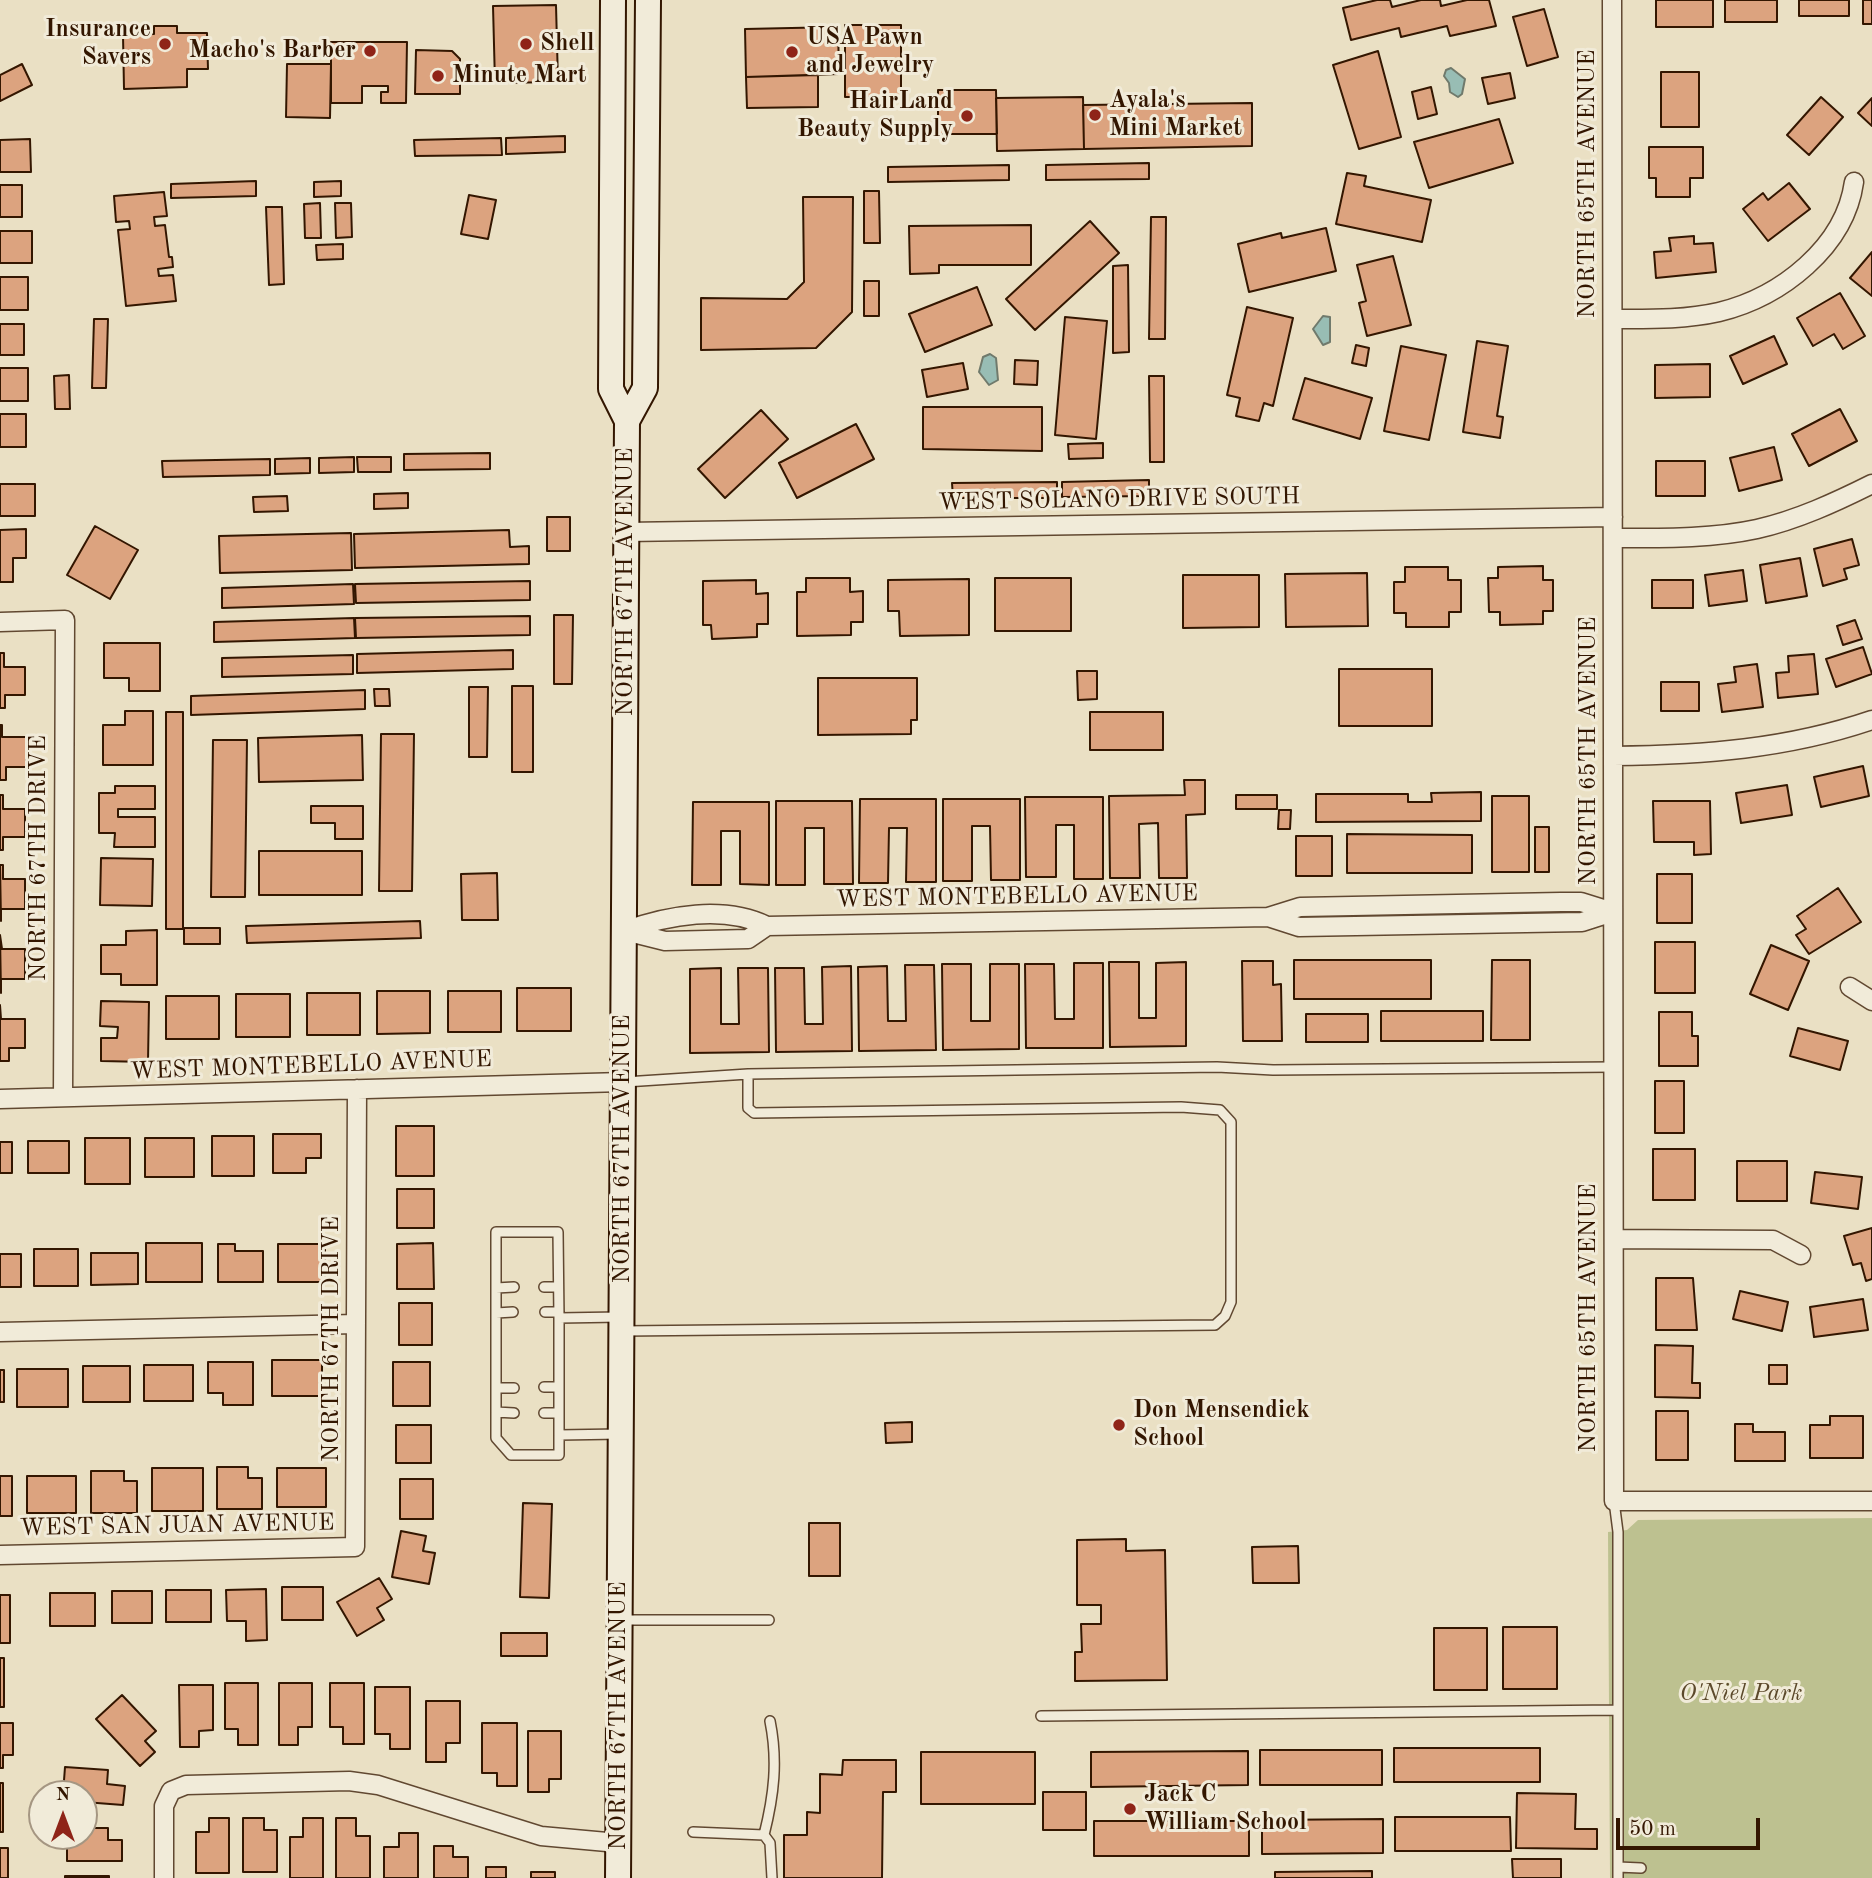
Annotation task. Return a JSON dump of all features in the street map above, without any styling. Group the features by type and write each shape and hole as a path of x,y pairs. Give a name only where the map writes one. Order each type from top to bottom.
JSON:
{"main road":[{"name":"NORTH 67TH AVENUE","path":"614,0 611,388 627,421 618,1878"},
{"name":"NORTH 67TH AVENUE","path":"627,421 645,388 648,0"}],"street":[{"name":"NORTH 65TH AVENUE","path":"1612,0 1614,1501"},
{"path":"1613,319 1685,318 1721,312 1785,282 1830,241 1843,223 1851,205 1854,182"},
{"path":"1613,538 1713,535 1758,529 1841,500 1872,484"},
{"name":"WEST SOLANO DRIVE SOUTH","path":"626,532 1613,517"},
{"name":"NORTH 67TH DRIVE","path":"0,622 65,620 63,1097"},
{"path":"1613,756 1714,754 1755,750 1838,732 1872,720"},
{"name":"WEST MONTEBELLO AVENUE","path":"624,931 670,916 746,916 767,926 1268,917 1299,927 1582,922 1613,912"},
{"path":"1850,987 1872,1001"},
{"name":"WEST MONTEBELLO AVENUE","path":"0,1099 623,1082"},
{"name":"NORTH 67TH DRIVE","path":"355,1547 357,1089"},
{"path":"1614,1239 1773,1240 1801,1255"},
{"path":"0,1332 356,1324"},
{"path":"1614,1501 1872,1502"},
{"name":"WEST SAN JUAN AVENUE","path":"0,1555 355,1547"},
{"path":"164,1878 164,1806 171,1791 186,1785 349,1781 407,1791 541,1836 618,1843"}],"lane":[{"path":"623,1082 748,1074 1217,1067 1273,1070 1614,1067"},
{"path":"545,1312 622,1324 1215,1325 1225,1317 1231,1302 1231,1122 1220,1110 1181,1107 754,1113 748,1108 748,1074"},
{"path":"496,1232 558,1232 558,1287 559,1455 511,1455 496,1438 496,1232"},
{"path":"496,1288 514,1287"},
{"path":"544,1287 558,1287"},
{"path":"496,1313 513,1312"},
{"path":"544,1387 559,1387"},
{"path":"496,1388 514,1388"},
{"path":"496,1412 514,1413"},
{"path":"544,1413 559,1413"},
{"path":"559,1435 621,1434"},
{"path":"1614,1501 1618,1532 1618,1878"},
{"path":"620,1620 769,1620"},
{"path":"1041,1716 1617,1710"},
{"path":"764,1835 774,1793 776,1751 770,1721"},
{"path":"693,1832 764,1835"},
{"path":"764,1835 770,1843 772,1878"},
{"path":"1618,1867 1641,1868"}],"green space":[{"name":"O'Niel Park","path":"1872,1518 1872,1878 1610,1878 1608,1532 1627,1530 1638,1520"}],"water":[{"path":"1451,68 1465,79 1462,94 1458,97 1450,92 1449,83 1444,76 1446,70"},
{"path":"1323,316 1330,317 1330,342 1323,345 1313,329"},
{"path":"990,354 996,358 998,380 989,385 979,372 983,357"}],"building":[{"path":"1377,0 1390,0 1392,7 1421,0 1440,0 1441,6 1467,0 1489,0 1496,26 1450,36 1447,26 1401,37 1399,28 1351,40 1343,8"},
{"path":"1656,0 1713,0 1713,27 1656,27"},
{"path":"1725,0 1777,0 1777,22 1725,22"},
{"path":"1799,0 1849,0 1849,16 1799,16"},
{"path":"1863,0 1872,0 1872,24 1863,24"},
{"name":"Shell","path":"556,5 558,82 495,83 493,6"},
{"path":"1544,9 1558,57 1527,66 1513,17"},
{"path":"845,25 901,25 901,97 845,97"},
{"path":"154,26 177,26 177,33 207,33 208,69 187,69 187,87 124,89 123,35 154,34"},
{"name":"USA Pawn and Jewelry","path":"838,27 839,74 746,77 745,29"},
{"path":"331,42 407,42 406,103 381,103 381,92 388,92 388,86 362,86 362,103 331,103"},
{"name":"Minute Mart","path":"416,50 452,51 460,59 460,94 415,94"},
{"path":"1378,51 1401,137 1359,149 1333,65"},
{"path":"22,64 32,85 0,101 0,75"},
{"path":"287,64 331,64 330,118 286,117"},
{"path":"1661,72 1699,72 1699,127 1661,127"},
{"path":"1510,73 1515,98 1488,104 1482,78"},
{"path":"818,75 818,107 747,108 746,77"},
{"path":"1431,87 1437,114 1418,119 1412,92"},
{"name":"HairLand Beauty Supply","path":"938,90 996,90 997,134 938,134"},
{"path":"1083,97 1084,149 997,151 996,98"},
{"path":"1821,97 1843,117 1809,155 1787,135"},
{"path":"1872,98 1872,126 1858,113"},
{"path":"1252,103 1252,146 1084,149 1083,105"},
{"path":"1499,119 1513,163 1429,188 1414,142"},
{"path":"565,136 565,152 506,154 506,138"},
{"path":"501,138 502,155 415,156 414,140"},
{"path":"30,139 31,172 0,172 0,140"},
{"path":"1649,147 1703,147 1703,178 1690,178 1690,197 1656,197 1656,178 1649,178"},
{"path":"1149,163 1149,179 1046,180 1046,165"},
{"path":"1009,165 1009,180 888,182 888,167"},
{"path":"1347,173 1366,176 1364,186 1431,200 1422,242 1336,224"},
{"path":"256,181 256,196 171,198 171,184"},
{"path":"341,181 341,196 314,197 314,182"},
{"path":"1789,183 1810,209 1768,241 1743,209 1763,193 1768,200"},
{"path":"0,185 22,185 22,217 0,217"},
{"path":"864,191 879,191 880,243 864,243"},
{"path":"164,192 167,216 154,217 155,226 165,225 173,267 158,269 159,276 173,275 176,301 126,306 118,230 130,229 129,221 116,222 114,196"},
{"path":"469,195 496,200 488,239 461,234"},
{"path":"803,197 853,197 852,312 816,348 701,350 701,298 787,299 804,282"},
{"path":"320,203 321,238 305,238 304,204"},
{"path":"335,203 351,203 352,237 336,238"},
{"path":"266,207 282,207 284,284 269,285"},
{"path":"1151,217 1166,217 1165,339 1149,339"},
{"path":"1090,221 1119,253 1035,330 1006,299"},
{"path":"1031,225 1031,265 939,265 939,273 910,274 909,226"},
{"path":"1326,228 1336,271 1249,292 1238,244 1281,233 1282,238"},
{"path":"0,231 32,231 32,263 0,263"},
{"path":"1694,236 1694,244 1713,243 1716,272 1656,278 1654,252 1671,251 1669,238"},
{"path":"343,244 343,259 317,260 316,245"},
{"path":"1872,252 1872,296 1850,278"},
{"path":"1393,256 1411,325 1367,336 1359,303 1366,301 1357,265"},
{"path":"1128,265 1129,352 1113,353 1113,266"},
{"path":"0,277 28,277 28,310 0,310"},
{"path":"864,281 879,281 879,316 864,316"},
{"path":"977,287 992,325 925,352 909,314"},
{"path":"1840,293 1865,336 1843,349 1834,334 1813,346 1797,318"},
{"path":"1247,307 1293,318 1273,406 1264,403 1259,421 1236,416 1240,398 1227,395"},
{"path":"1065,317 1107,321 1096,439 1055,435"},
{"path":"94,319 108,319 106,388 92,388"},
{"path":"0,324 24,324 24,355 0,355"},
{"path":"1774,336 1787,364 1743,384 1730,356"},
{"path":"1477,341 1508,346 1497,416 1503,417 1500,438 1463,432"},
{"path":"1356,345 1369,348 1366,366 1352,363"},
{"path":"1401,346 1446,355 1429,440 1384,431"},
{"path":"1015,360 1038,361 1037,385 1014,384"},
{"path":"963,363 968,389 927,397 922,370"},
{"path":"1710,364 1710,397 1655,398 1655,365"},
{"path":"0,368 28,368 28,401 0,401"},
{"path":"69,375 70,409 55,409 54,376"},
{"path":"1149,376 1164,376 1164,462 1150,462"},
{"path":"1305,378 1372,398 1360,439 1293,419"},
{"path":"923,407 1042,407 1042,451 923,449"},
{"path":"1840,409 1857,441 1809,466 1792,434"},
{"path":"761,410 788,439 725,498 698,469"},
{"path":"0,414 26,414 26,447 0,447"},
{"path":"856,424 874,459 797,498 779,463"},
{"path":"1103,443 1103,458 1069,459 1068,444"},
{"path":"1774,447 1782,480 1739,491 1730,458"},
{"path":"490,453 490,469 404,470 404,454"},
{"path":"354,457 354,472 319,473 319,458"},
{"path":"357,457 391,457 391,472 358,472"},
{"path":"310,458 310,473 275,474 275,459"},
{"path":"270,459 270,475 163,477 162,461"},
{"path":"1656,461 1705,461 1705,496 1656,496"},
{"path":"1149,480 1149,496 1062,497 1062,482"},
{"path":"1057,482 1057,498 953,498 952,483"},
{"path":"0,484 35,484 35,516 0,516"},
{"path":"408,493 408,508 374,509 374,494"},
{"path":"287,496 288,511 254,512 253,497"},
{"path":"547,517 570,517 570,551 547,551"},
{"path":"95,526 138,550 110,599 67,575"},
{"path":"26,529 26,558 13,558 13,582 0,582 0,530"},
{"path":"509,530 510,547 529,546 529,564 355,568 354,534"},
{"path":"351,533 352,570 220,573 219,536"},
{"path":"1852,539 1859,565 1844,569 1847,579 1823,586 1814,549"},
{"path":"1800,558 1807,596 1766,603 1760,565"},
{"path":"1543,566 1543,580 1553,580 1553,611 1543,611 1543,624 1500,625 1500,612 1489,612 1488,578 1498,578 1498,567"},
{"path":"1405,567 1448,567 1448,580 1461,580 1461,612 1449,612 1449,627 1406,627 1406,613 1394,613 1394,582 1405,582"},
{"path":"1743,570 1747,601 1709,606 1705,575"},
{"path":"1367,573 1368,626 1286,627 1285,574"},
{"path":"1183,575 1259,575 1259,627 1183,628"},
{"path":"806,578 850,578 850,592 863,591 863,622 851,622 851,635 797,636 797,592 806,592"},
{"path":"995,578 1071,578 1071,631 995,631"},
{"path":"969,579 969,635 900,636 899,611 888,611 888,580"},
{"path":"756,580 756,594 768,593 768,624 757,624 757,637 712,639 711,625 703,625 703,581"},
{"path":"1652,580 1693,580 1693,608 1652,608"},
{"path":"530,581 530,600 356,603 355,584"},
{"path":"353,584 354,604 222,608 222,588"},
{"path":"554,615 573,615 572,684 554,684"},
{"path":"530,616 530,635 356,638 355,618"},
{"path":"354,618 355,638 214,642 214,622"},
{"path":"1855,620 1862,639 1843,645 1837,626"},
{"path":"104,643 160,643 160,691 129,691 129,678 104,678"},
{"path":"1863,647 1872,674 1836,687 1826,659"},
{"path":"513,650 513,669 357,673 357,654"},
{"path":"0,653 4,653 4,667 25,667 25,695 5,695 5,708 0,708"},
{"path":"1814,654 1818,694 1778,698 1776,673 1789,672 1788,656"},
{"path":"353,655 353,674 222,677 222,658"},
{"path":"1757,664 1763,707 1722,712 1718,684 1736,682 1734,667"},
{"path":"1339,669 1432,669 1432,726 1339,726"},
{"path":"1077,671 1097,671 1097,699 1078,700"},
{"path":"818,678 917,678 917,720 911,720 911,734 818,735"},
{"path":"1661,682 1699,682 1699,711 1661,711"},
{"path":"512,686 533,686 533,772 512,772"},
{"path":"469,687 488,687 487,757 469,757"},
{"path":"374,689 389,689 390,706 375,706"},
{"path":"365,690 365,709 191,715 191,696"},
{"path":"125,711 153,711 153,765 103,765 103,725 125,725"},
{"path":"166,712 183,712 183,929 166,929"},
{"path":"1090,712 1163,712 1163,750 1090,750"},
{"path":"0,725 2,737 26,737 26,767 6,767 6,780 0,780"},
{"path":"381,734 414,734 412,891 379,891"},
{"path":"362,735 363,780 259,782 258,738"},
{"path":"213,740 247,740 245,897 211,897"},
{"path":"1863,766 1869,796 1821,807 1814,777"},
{"path":"1184,780 1205,780 1205,814 1186,815 1187,878 1159,878 1158,823 1139,824 1140,878 1110,878 1109,796 1185,795"},
{"path":"1787,785 1792,815 1741,823 1736,793"},
{"path":"115,786 155,786 155,809 118,809 118,817 155,817 155,847 114,847 115,833 99,833 99,793 115,793"},
{"path":"1481,792 1481,821 1316,822 1316,794 1408,794 1408,802 1432,802 1431,793"},
{"path":"0,795 3,795 3,809 25,809 25,837 3,837 3,850 0,850"},
{"path":"1236,795 1277,795 1277,809 1236,809"},
{"path":"1492,796 1529,796 1529,872 1492,872"},
{"path":"1025,797 1103,797 1103,879 1074,879 1074,825 1056,825 1056,877 1026,877"},
{"path":"860,799 936,799 936,882 906,882 907,828 889,828 888,883 859,883"},
{"path":"943,799 1020,799 1020,880 991,880 990,826 972,826 972,881 943,881"},
{"path":"776,801 852,801 853,884 824,884 824,828 805,828 805,885 776,885"},
{"path":"1653,801 1710,801 1711,854 1694,855 1694,842 1654,842"},
{"path":"693,802 769,802 769,885 740,884 740,831 721,831 721,885 692,885"},
{"path":"311,806 363,806 363,839 335,839 335,823 311,823"},
{"path":"1279,810 1291,810 1290,829 1278,829"},
{"path":"1535,827 1549,827 1549,872 1535,872"},
{"path":"1347,834 1472,835 1472,873 1347,873"},
{"path":"1296,836 1332,836 1332,876 1296,876"},
{"path":"259,851 362,851 362,895 259,895"},
{"path":"101,858 153,859 152,906 100,905"},
{"path":"0,865 3,865 3,879 25,879 25,909 1,909 1,921"},
{"path":"497,873 498,920 462,920 461,874"},
{"path":"1657,874 1692,874 1692,923 1657,923"},
{"path":"1838,888 1861,922 1809,954 1796,935 1806,929 1797,916"},
{"path":"420,921 421,938 247,943 246,926"},
{"path":"184,928 220,928 220,944 184,944"},
{"path":"157,930 157,985 121,985 121,974 101,974 101,945 126,945 126,931"},
{"path":"0,935 2,949 25,949 25,979 1,979 1,993"},
{"path":"1655,942 1695,942 1695,993 1655,993"},
{"path":"1771,945 1809,961 1788,1010 1750,994"},
{"path":"1294,960 1431,960 1431,999 1294,999"},
{"path":"1492,960 1530,960 1530,1040 1491,1040"},
{"path":"1242,961 1273,961 1273,985 1281,984 1282,1041 1243,1041"},
{"path":"1109,962 1139,962 1139,1018 1156,1018 1156,963 1186,962 1186,1046 1110,1047"},
{"path":"1074,963 1103,963 1103,1048 1026,1048 1025,964 1054,964 1055,1019 1074,1019"},
{"path":"942,964 971,964 971,1021 990,1021 990,964 1019,964 1019,1049 943,1050"},
{"path":"905,965 934,965 936,1050 859,1051 858,967 887,966 888,1021 906,1021"},
{"path":"851,966 852,1051 776,1052 775,968 804,968 805,1024 823,1024 822,967"},
{"path":"721,968 721,1024 739,1024 738,968 768,968 769,1052 690,1053 690,969"},
{"path":"517,988 571,988 571,1031 517,1031"},
{"path":"377,991 430,991 430,1033 377,1034"},
{"path":"448,991 501,991 501,1032 448,1032"},
{"path":"307,993 360,993 360,1035 307,1035"},
{"path":"236,994 290,994 290,1037 236,1037"},
{"path":"166,996 219,996 219,1039 166,1039"},
{"path":"101,1001 149,1002 148,1062 101,1061 101,1038 117,1038 118,1027 100,1026"},
{"path":"0,1005 1,1019 25,1019 25,1048 9,1048 9,1061 0,1061"},
{"path":"1381,1011 1483,1011 1483,1041 1381,1041"},
{"path":"1659,1012 1692,1012 1692,1036 1698,1036 1698,1066 1659,1066"},
{"path":"1306,1014 1368,1014 1368,1042 1306,1042"},
{"path":"1798,1028 1848,1041 1840,1070 1790,1056"},
{"path":"1655,1081 1684,1081 1684,1133 1655,1133"},
{"path":"396,1126 434,1126 434,1176 396,1176"},
{"path":"273,1134 321,1134 321,1158 306,1158 306,1173 273,1173"},
{"path":"212,1136 254,1136 254,1176 212,1176"},
{"path":"85,1138 130,1138 130,1184 85,1184"},
{"path":"145,1138 194,1138 194,1177 145,1177"},
{"path":"28,1141 69,1141 69,1173 28,1173"},
{"path":"0,1142 12,1142 12,1173 0,1173"},
{"path":"1653,1149 1695,1149 1695,1200 1653,1200"},
{"path":"1737,1161 1787,1161 1787,1201 1737,1201"},
{"path":"1815,1172 1862,1177 1858,1209 1811,1203"},
{"path":"397,1189 434,1189 434,1228 397,1228"},
{"path":"1872,1228 1872,1279 1866,1281 1861,1263 1853,1265 1844,1236"},
{"path":"146,1243 202,1243 202,1282 146,1282"},
{"path":"433,1243 434,1289 397,1289 397,1244"},
{"path":"218,1244 235,1244 235,1251 263,1251 263,1282 218,1282"},
{"path":"278,1244 325,1244 325,1282 278,1282"},
{"path":"34,1249 78,1249 78,1286 34,1286"},
{"path":"91,1253 138,1253 138,1284 91,1285"},
{"path":"0,1254 21,1254 21,1287 0,1287"},
{"path":"1656,1278 1693,1278 1697,1330 1656,1330"},
{"path":"1740,1291 1788,1302 1782,1331 1733,1319"},
{"path":"1863,1299 1868,1330 1814,1337 1810,1307"},
{"path":"399,1303 432,1303 432,1345 399,1345"},
{"path":"1655,1345 1693,1346 1692,1383 1700,1383 1700,1398 1655,1397"},
{"path":"272,1360 322,1360 322,1396 272,1396"},
{"path":"208,1362 253,1362 253,1405 223,1405 223,1393 208,1393"},
{"path":"393,1362 430,1362 430,1406 393,1406"},
{"path":"144,1365 193,1365 193,1401 144,1401"},
{"path":"1769,1365 1787,1365 1787,1384 1769,1384"},
{"path":"83,1366 130,1366 130,1402 83,1402"},
{"path":"17,1369 68,1369 68,1407 17,1407"},
{"path":"0,1370 4,1370 4,1402 0,1402"},
{"path":"1656,1411 1688,1411 1688,1460 1656,1460"},
{"path":"1830,1416 1863,1416 1863,1458 1810,1458 1810,1425 1830,1425"},
{"path":"912,1422 912,1442 886,1443 885,1423"},
{"path":"1735,1424 1753,1424 1753,1432 1785,1432 1785,1461 1735,1461"},
{"path":"396,1425 431,1425 431,1463 396,1463"},
{"path":"217,1467 248,1467 248,1478 262,1478 262,1509 217,1509"},
{"path":"152,1468 203,1468 203,1511 152,1511"},
{"path":"277,1468 326,1468 326,1507 277,1507"},
{"path":"91,1471 124,1471 124,1481 137,1481 137,1513 91,1513"},
{"path":"0,1476 12,1476 12,1516 0,1516"},
{"path":"27,1476 76,1476 76,1513 27,1513"},
{"path":"400,1479 433,1479 433,1519 400,1519"},
{"path":"523,1503 552,1504 549,1598 520,1597"},
{"path":"809,1523 840,1523 840,1576 809,1576"},
{"path":"401,1531 426,1536 423,1551 435,1553 429,1584 392,1577"},
{"path":"1126,1539 1126,1551 1165,1550 1167,1680 1075,1681 1075,1652 1082,1652 1081,1624 1101,1624 1101,1605 1077,1605 1077,1540"},
{"path":"1298,1546 1299,1583 1253,1583 1252,1547"},
{"path":"379,1578 392,1599 377,1608 384,1620 357,1636 337,1602"},
{"path":"282,1587 323,1587 323,1620 282,1620"},
{"path":"266,1589 267,1640 246,1641 246,1621 227,1621 226,1590"},
{"path":"166,1590 211,1590 211,1622 166,1622"},
{"path":"112,1591 152,1591 152,1623 112,1623"},
{"path":"50,1593 95,1593 95,1626 50,1626"},
{"path":"0,1595 10,1595 10,1643 0,1643"},
{"path":"1503,1627 1557,1627 1557,1689 1503,1689"},
{"path":"1434,1628 1487,1628 1487,1690 1434,1690"},
{"path":"501,1633 547,1633 547,1656 501,1656"},
{"path":"0,1658 4,1658 4,1707 0,1707"},
{"path":"225,1683 258,1683 258,1745 238,1745 238,1729 225,1729"},
{"path":"279,1683 312,1683 312,1727 298,1727 298,1745 279,1745"},
{"path":"330,1683 364,1683 364,1744 343,1744 343,1727 330,1727"},
{"path":"179,1685 213,1685 213,1730 199,1731 199,1747 180,1747"},
{"path":"375,1687 410,1687 410,1749 390,1749 390,1734 375,1734"},
{"path":"122,1695 156,1731 145,1741 155,1752 140,1766 96,1719"},
{"path":"426,1701 460,1701 460,1743 446,1743 446,1762 426,1762"},
{"path":"0,1723 13,1723 13,1755 3,1755 3,1768 0,1768"},
{"path":"482,1723 517,1723 517,1786 497,1786 497,1773 482,1773"},
{"path":"528,1731 561,1731 561,1779 549,1779 549,1792 528,1792"},
{"path":"1394,1748 1540,1748 1540,1782 1394,1782"},
{"path":"1260,1750 1382,1750 1382,1785 1260,1785"},
{"path":"1248,1751 1248,1785 1091,1787 1091,1752"},
{"path":"921,1752 1035,1752 1035,1804 921,1804"},
{"path":"843,1760 896,1760 896,1792 883,1792 882,1878 784,1878 784,1835 807,1835 807,1812 820,1813 820,1774 842,1775"},
{"path":"65,1767 108,1770 107,1784 125,1786 123,1805 98,1803 98,1780 64,1780"},
{"path":"0,1783 3,1783 3,1832 0,1832"},
{"path":"1043,1792 1086,1792 1086,1830 1043,1830"},
{"path":"1517,1793 1576,1794 1575,1829 1597,1829 1597,1849 1516,1848"},
{"path":"1395,1817 1510,1817 1511,1851 1395,1851"},
{"path":"209,1818 229,1818 229,1873 196,1873 196,1832 209,1832"},
{"path":"243,1818 264,1818 264,1830 277,1830 277,1872 243,1872"},
{"path":"303,1818 323,1818 323,1878 290,1878 290,1837 303,1837"},
{"path":"336,1818 356,1818 356,1836 370,1836 370,1878 336,1878"},
{"path":"1383,1819 1383,1853 1262,1854 1262,1820"},
{"path":"1094,1821 1249,1821 1249,1856 1094,1856"},
{"path":"98,1828 108,1828 108,1840 122,1840 122,1861 67,1861 67,1850 98,1850"},
{"path":"399,1833 418,1833 418,1878 384,1878 384,1847 399,1847"},
{"path":"434,1846 453,1846 453,1857 468,1857 468,1878 434,1878"},
{"path":"0,1848 8,1848 8,1878 0,1878"},
{"path":"1512,1859 1561,1859 1561,1878 1513,1878"},
{"path":"486,1867 506,1867 506,1878 486,1878"},
{"path":"1372,1871 1372,1878 1275,1878 1275,1872"},
{"path":"531,1872 555,1872 555,1878 531,1878"},
{"path":"109,1876 109,1878 65,1878"}],"place":[{"name":"Insurance Savers","path":"165,44"},
{"name":"Shell","path":"526,44"},
{"name":"Macho's Barber","path":"370,51"},
{"name":"USA Pawn and Jewelry","path":"792,52"},
{"name":"Minute Mart","path":"438,76"},
{"name":"Ayala's Mini Market","path":"1095,115"},
{"name":"HairLand Beauty Supply","path":"967,116"},
{"name":"Don Mensendick School","path":"1119,1425"},
{"name":"Jack C William School","path":"1130,1809"}]}
